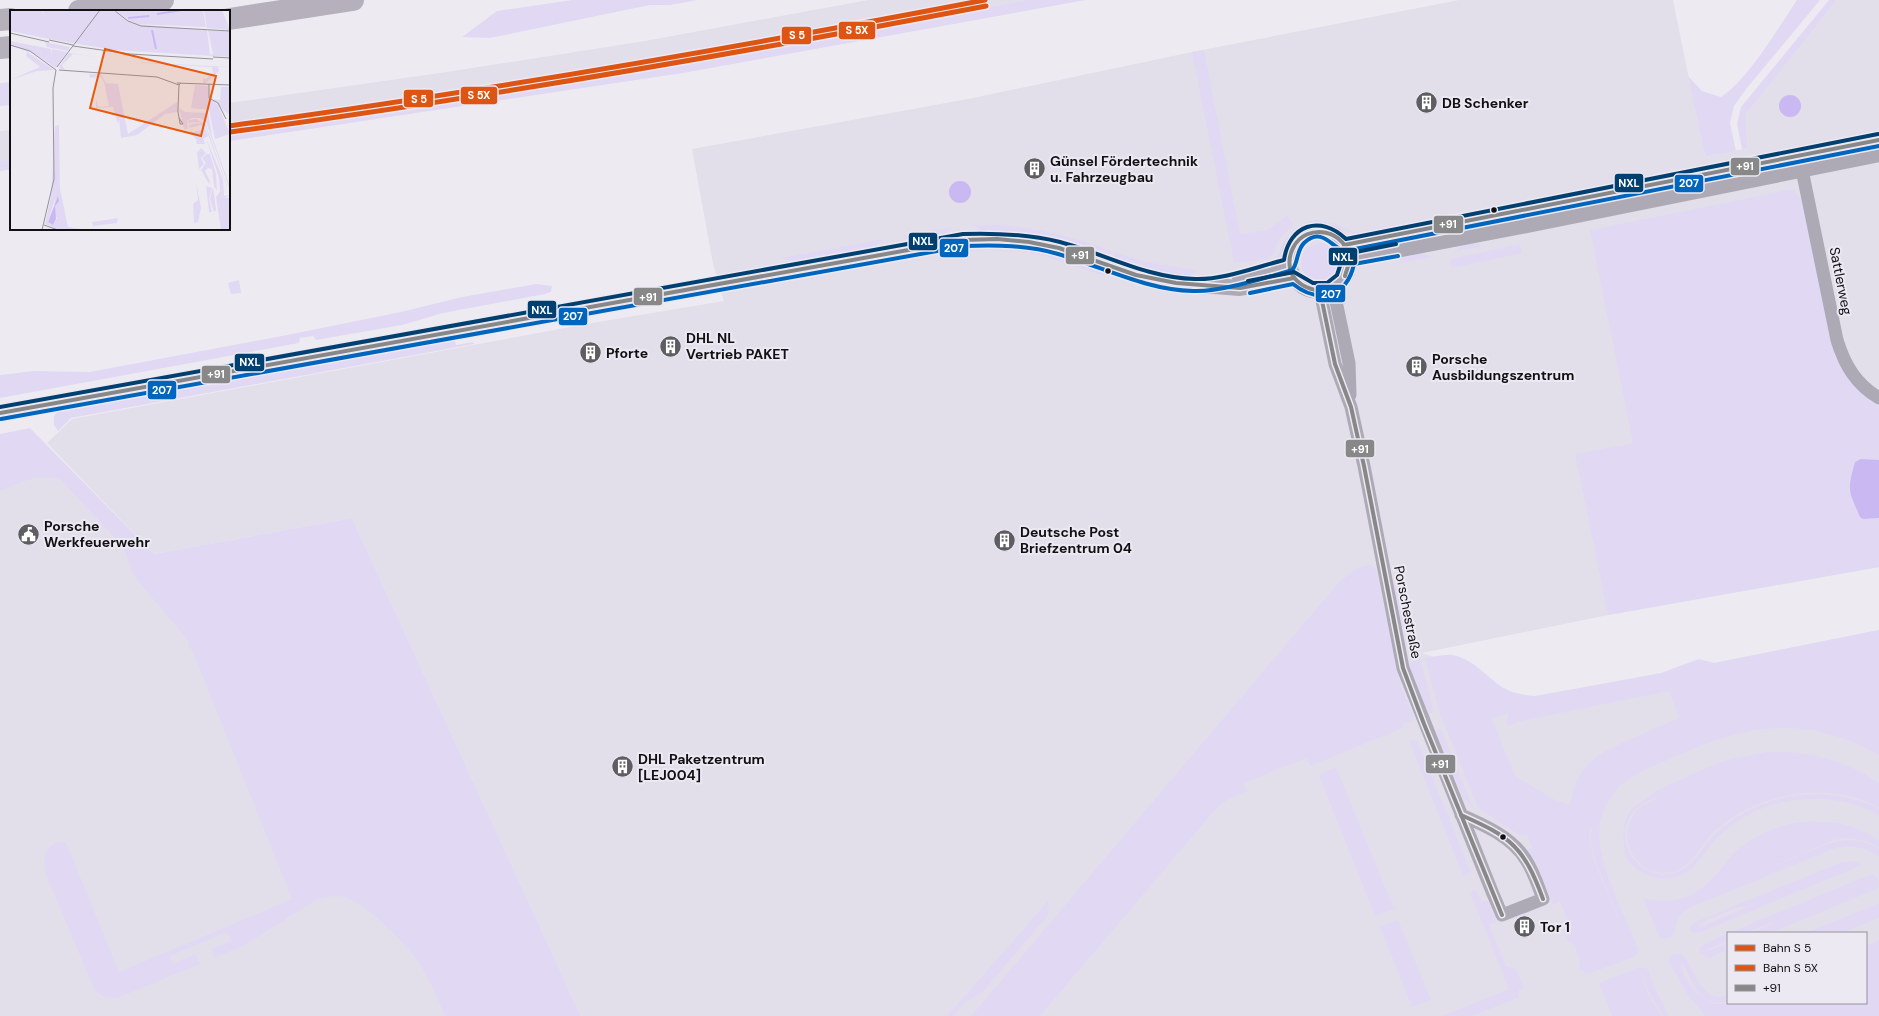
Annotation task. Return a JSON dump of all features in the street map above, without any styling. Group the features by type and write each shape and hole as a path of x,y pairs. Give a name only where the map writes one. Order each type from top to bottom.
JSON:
{"highway":[{"path":"87,10 163,0"},
{"path":"230,19 353,0"},
{"path":"0,20 10,19"},
{"path":"0,48 10,47"}],"street":[{"path":"1347,252 1514,228 1801,162 1879,140"},
{"path":"1801,162 1879,154"},
{"name":"Sattlerweg","path":"1801,162 1837,340 1842,357 1857,381 1879,398"},
{"path":"1310,232 1326,232 1339,238 1347,252 1345,275 1327,289 1309,289 1291,271 1289,258 1294,243 1310,232"},
{"path":"0,413 964,240 997,239 1029,242 1059,248 1147,278 1176,283 1208,285 1291,271"},
{"name":"Porschestraße","path":"1327,289 1335,364 1351,407 1364,466 1403,668 1461,815 1502,915 1544,899 1532,870 1520,852 1503,837 1483,825 1461,815"}],"shaded area":[{"path":"572,0 698,0 670,5 650,5 490,38 462,37 497,11"},
{"path":"868,0 1085,0 682,73 230,141 230,103 440,73 645,41"},
{"path":"1029,0 1085,0 682,73 230,141 230,133 576,82 883,28"},
{"path":"1459,0 1673,0 1705,157 1748,148 1744,115 1837,0 1879,0 1879,567 1608,615 1422,653 1463,667 1484,709 1879,630 1879,1016 581,1016 352,518 154,554 47,443 72,419 592,323 724,301 713,264 692,149 968,99 1192,52"},
{"path":"1797,0 1820,0 1747,88 1734,106 1730,123 1736,151 1705,157 1688,76 1702,91 1721,97 1741,79 1752,66"},
{"path":"1829,0 1837,0 1745,115 1748,148 1742,149 1737,124 1741,107"},
{"path":"1204,50 1240,234 1267,230 1287,216 1293,225 1279,239 1274,254 1268,259 1234,263 1192,52"},
{"path":"10,82 10,105 0,106 0,83"},
{"path":"1786,95 1794,95 1801,102 1801,110 1794,117 1786,117 1779,110 1779,102"},
{"path":"10,130 10,169 0,171 0,131"},
{"path":"10,160 10,169 0,171 0,161"},
{"path":"956,181 964,181 971,188 971,196 964,203 956,203 949,196 949,188"},
{"path":"1793,189 1802,201 1805,213 1835,357 1844,372 1854,384 1865,396 1879,406 1879,460 1861,459 1855,462 1849,484 1849,491 1864,519 1879,518 1879,567 1608,615 1575,454 1633,443 1590,230"},
{"path":"1317,220 1337,224 1355,233 1386,226 1387,230 1356,235 1331,224 1312,223 1302,226 1292,234 1287,240 1276,262 1270,263 1277,257 1282,245 1292,231 1301,225"},
{"path":"973,225 1009,226 1044,231 1078,239 1112,251 1109,258 984,232"},
{"path":"952,227 943,235 933,239 910,240 902,236"},
{"path":"884,239 872,249 798,262 780,258"},
{"path":"1320,243 1330,246 1336,252 1339,262 1336,272 1330,278 1320,281 1310,278 1304,272 1301,262 1304,252 1310,246"},
{"path":"1479,243 1480,247 1456,251 1461,245"},
{"path":"1520,244 1522,253 1452,268 1450,259"},
{"path":"1005,246 1046,252 1106,272 1105,276 1044,256 1025,252 987,250 933,255 792,280 794,278 955,248"},
{"path":"1417,250 1432,257 1400,263 1399,253"},
{"path":"1115,252 1146,262 1197,270 1191,276 1140,269 1112,260"},
{"path":"239,280 241,293 231,294 228,283"},
{"path":"536,284 552,286 551,292 443,313 402,325 316,340 313,336 300,338 299,343 0,398 0,375 34,371 90,372 287,335 401,312 462,297"},
{"path":"1149,284 1245,293 1219,295 1194,294 1169,292 1143,287"},
{"path":"454,338 456,345 473,342 474,344 71,418 58,431 54,425 54,416 60,409"},
{"path":"30,428 154,554 352,518 581,1016 445,1016 423,969 413,955 374,915 353,900 341,896 316,900 245,945 214,958 211,949 231,941 227,932 170,956 173,964 196,954 200,964 120,997 107,997 95,991 46,875 44,863 46,852 53,844 66,842 119,972 292,899 192,650 188,647 189,644 187,639 134,576 125,551 117,540 61,480 45,477 37,478 0,491 0,434"},
{"path":"1861,459 1879,460 1879,518 1863,519 1860,517 1851,495 1850,485 1855,462"},
{"path":"54,463 536,1016 0,1016 0,484"},
{"path":"1370,564 1376,569 1401,687 1414,717 1413,720 1402,725 1403,728 1310,766 1306,758 1244,783 1247,791 1228,799 1215,810 1040,1016 971,1016 1339,582 1353,571"},
{"path":"1401,572 1413,633 1400,623 1393,585"},
{"path":"1879,630 1879,755 1858,744 1825,733 1802,729 1774,728 1742,733 1712,742 1649,768 1625,782 1613,794 1605,808 1601,818 1599,837 1601,852 1611,885 1637,946 1639,947 1638,953 1634,957 1588,974 1579,969 1580,961 1574,944 1567,940 1560,922 1567,919 1560,902 1553,905 1536,861 1527,850 1532,848 1527,834 1521,836 1478,808 1439,711 1425,658 1445,655 1459,657 1479,668 1502,687 1510,691 1535,696 1661,673 1699,659 1715,663","holes":["1669,691 1679,718 1619,744 1591,761 1578,778 1571,802 1568,804 1555,800 1515,776 1492,719 1508,713 1507,725 1510,726 1517,722","1593,826 1590,837 1594,857 1633,955 1593,858 1589,837 1590,830"]},
{"path":"1420,659 1434,712 1429,714 1409,665 1413,661"},
{"path":"1441,729 1474,810 1462,796 1436,731"},
{"path":"1414,739 1417,740 1471,873 1463,876 1409,741"},
{"path":"1766,752 1811,755 1826,758 1853,768 1879,783 1879,807 1858,799 1837,794 1815,792 1793,794 1772,799 1752,807 1732,818 1715,831 1685,866 1671,872 1659,872 1640,864 1633,856 1627,836 1629,825 1636,811 1656,799 1656,797 1638,807 1627,823 1625,837 1631,855 1637,862 1644,868 1652,872 1671,874 1680,871 1695,859 1715,834 1733,820 1752,809 1772,801 1794,796 1815,794 1837,796 1859,801 1879,809 1879,815 1859,806 1838,801 1816,799 1795,800 1754,812 1735,823 1713,842 1700,860 1690,870 1677,877 1664,879 1652,877 1635,868 1630,863 1625,856 1623,829 1628,814 1635,806 1655,791 1718,763"},
{"path":"1336,767 1394,909 1375,916 1319,776 1322,773"},
{"path":"1810,821 1837,823 1863,831 1879,840 1879,847 1856,839 1838,839 1722,887 1824,845 1838,841 1852,840 1872,845 1879,849 1879,857 1867,850 1855,847 1843,847 1830,850 1687,909 1679,917 1674,934 1671,937 1664,939 1659,936 1643,898 1662,901 1690,895 1706,885 1742,846 1758,836 1783,826"},
{"path":"1844,861 1855,861 1862,865 1701,932 1693,933 1690,931 1690,926 1695,922","holes":["1758,902 1697,928 1700,923 1741,906 1741,908"]},
{"path":"1869,875 1874,875 1878,879 1879,886 1877,889 1772,932 1753,932 1774,922 1749,932 1731,932"},
{"path":"1476,890 1481,902 1487,900 1497,922 1489,925 1506,966 1516,969 1524,988 1519,990 1518,998 1472,1016 1443,1016 1509,989 1470,892"},
{"path":"1049,900 1048,915 983,992 967,1001 953,1016 947,1016"},
{"path":"1879,903 1879,918 1844,932 1808,932"},
{"path":"1398,920 1431,1000 1412,1007 1380,926"},
{"path":"1727,933 1727,941 1706,950 1711,950 1727,943 1727,950 1709,958 1701,954 1699,950 1701,946"},
{"path":"1879,940 1879,1016 1705,1016 1687,994 1669,962 1671,955 1681,953 1705,990 1711,995 1719,997 1727,995 1727,1001 1717,1003 1709,1001 1703,997 1681,963 1684,975 1692,988 1703,998 1714,1004 1867,1004 1867,946"},
{"path":"1640,967 1648,969 1654,987 1669,1016 1664,1016 1651,996 1639,969 1649,996 1662,1016 1612,1016 1599,983"}],"transit line":[{"path":"230,126 513,84 797,35 985,0"},
{"path":"230,132 514,90 798,41 986,6"},
{"name":"NXL","path":"0,407 963,234 1000,234 1036,237 1077,247 1143,270 1177,278 1206,279 1240,272 1284,260 1287,248 1292,238 1299,231 1316,225 1336,231 1346,239 1878,134"},
{"name":"+91","path":"1344,245 1879,140"},
{"name":"207","path":"1,419 965,246 1024,247 1047,251 1158,287 1176,290 1204,291 1242,284 1292,270 1301,246 1311,238 1322,237 1341,250 1345,251 1879,146"},
{"name":"+91","path":"1320,291 1311,289 1299,283 1293,276 1289,266 1289,260 1293,248 1299,240 1307,234 1316,232 1326,233 1335,236 1342,242 1347,250 1349,261 1345,276"},
{"name":"+91","path":"0,413 964,240 997,239 1029,242 1059,248 1136,275 1176,283 1240,288 1294,278"},
{"name":"NXL","path":"1248,281 1294,272 1313,283 1327,283 1337,275 1343,257 1346,254 1396,244"},
{"name":"207","path":"1250,293 1293,284 1312,294 1330,294 1345,284 1354,264 1398,256"},
{"name":"+91","path":"1320,291 1335,364 1351,407 1364,466 1403,668 1424,724 1502,915"},
{"name":"+91","path":"1461,815 1492,830 1514,846 1522,855 1529,867 1543,899"}],"place":[{"name":"DB Schenker","path":"1427,103"},
{"name":"Günsel Fördertechnik u. Fahrzeugbau","path":"1035,169"},
{"name":"DHL NL Vertrieb PAKET","path":"670,346"},
{"name":"Pforte","path":"590,353"},
{"name":"Porsche Ausbildungszentrum","path":"1416,367"},
{"name":"Porsche Werkfeuerwehr","path":"29,534"},
{"name":"Deutsche Post Briefzentrum 04","path":"1005,540"},
{"name":"DHL Paketzentrum [LEJ004]","path":"623,767"},
{"name":"Tor 1","path":"1524,927"}]}
